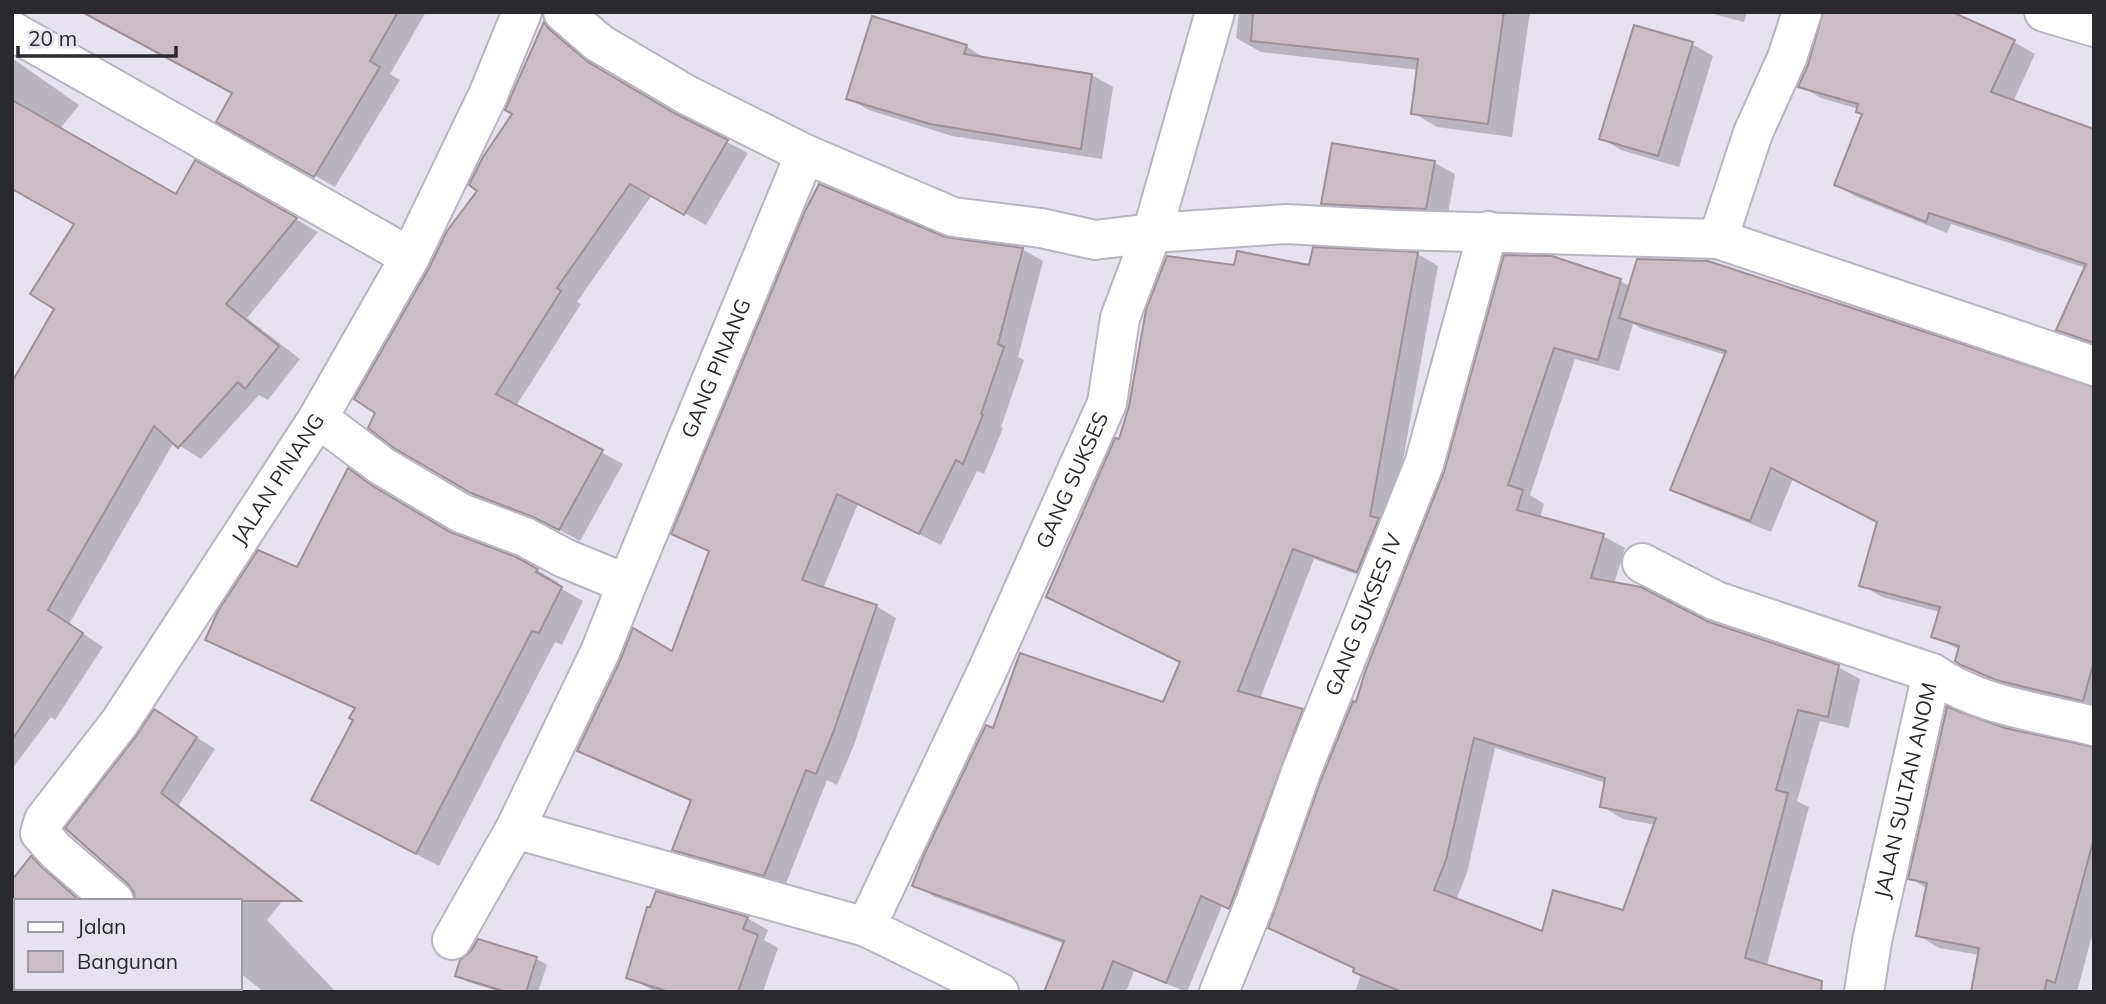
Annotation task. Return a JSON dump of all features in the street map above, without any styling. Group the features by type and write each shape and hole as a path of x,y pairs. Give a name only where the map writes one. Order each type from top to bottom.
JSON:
{"street":[{"name":"JALAN PINANG","path":"112,899 56,851 40,833 44,820 120,722 318,418 410,257 488,94 522,12"},
{"path":"563,12 599,43 676,88 805,154 953,217 1041,228 1095,240 1152,233 1286,224 1398,230 1717,239 2094,366"},
{"name":"GANG SUKSES","path":"866,927 988,669 1107,403 1119,318 1152,233 1214,12"},
{"path":"1717,239 1753,133 1787,58 1802,12"},
{"path":"12,31 410,257"},
{"name":"GANG PINANG","path":"453,940 515,829 600,652 805,154"},
{"name":"GANG SUKSES IV","path":"1219,992 1256,900 1300,772 1424,464 1489,232"},
{"path":"318,418 382,466 461,513 525,537 564,558 627,584"},
{"path":"1642,563 1716,601 1932,673"},
{"name":"JALAN SULTAN ANOM","path":"1864,992 1872,941 1932,673 1949,685 2026,712 2094,726"},
{"path":"515,829 866,927 999,992"}],"building":[{"path":"82,12 398,12 370,61 380,67 314,177 216,122 232,93"},
{"path":"1253,12 1504,12 1488,124 1411,114 1418,59 1251,41"},
{"path":"1823,12 1952,12 2015,40 1991,92 2094,129 2094,343 2056,330 2086,264 1929,213 1926,222 1834,185 1862,114 1856,112 1858,104 1798,87 1808,65"},
{"path":"872,16 967,45 964,54 1092,74 1081,149 930,124 846,99"},
{"path":"544,22 588,62 676,114 728,140 684,215 630,184 557,288 561,291 496,394 603,450 559,530 471,493 394,448 368,428 375,413 354,399 429,268 447,231 477,191 469,185 483,157 512,114 505,110"},
{"path":"1634,25 1693,42 1658,156 1599,139"},
{"path":"12,100 176,194 195,160 297,218 226,304 279,346 245,389 238,382 178,448 154,426 48,610 83,633 12,740 12,382 54,309 30,294 74,224 12,189"},
{"path":"1332,143 1435,161 1426,209 1321,204"},
{"path":"819,184 945,237 1023,248 998,344 1004,347 981,414 983,415 963,464 956,460 919,534 837,494 802,580 877,605 816,774 806,770 764,876 672,850 691,800 577,751 633,628 672,651 709,551 671,534 805,211"},
{"path":"1313,247 1418,252 1370,516 1379,518 1357,572 1293,549 1238,691 1303,709 1229,909 1201,896 1166,983 1113,961 1101,992 1044,992 1064,941 912,886 986,725 993,728 1020,653 1163,702 1180,662 1046,597 1115,438 1119,439 1129,406 1146,310 1167,256 1234,265 1237,251 1309,265"},
{"path":"1504,255 1552,256 1621,279 1598,360 1554,348 1508,485 1523,490 1517,510 1604,534 1591,578 1641,587 1709,622 1839,665 1828,717 1798,710 1776,790 1788,793 1745,958 1822,981 1821,992 1402,992 1353,972 1354,968 1268,928 1321,780 1353,701 1356,702 1365,672 1444,472","holes":["1474,738 1605,778 1600,807 1656,818 1623,910 1553,890 1542,931 1434,890 1446,860"]},
{"path":"1637,259 1708,261 2094,387 2094,661 2083,701 1996,680 1961,665 1955,661 1959,646 1931,637 1940,607 1859,586 1877,522 1771,468 1750,521 1670,490 1726,351 1619,318"},
{"path":"348,468 371,485 450,532 516,557 562,587 539,633 532,631 416,854 311,800 353,720 349,718 355,708 205,640 218,611 258,550 297,567"},
{"path":"1947,707 2005,728 2094,747 2094,838 2055,983 2047,980 2044,992 1971,992 1979,948 1916,936 1927,883 1908,879"},
{"path":"154,709 197,737 161,793 301,901 135,899 128,884 65,828"},
{"path":"31,856 78,899 12,901 12,880"},
{"path":"656,891 748,917 743,929 758,935 738,992 669,992 626,978 647,907 650,907"},
{"path":"478,939 537,957 526,992 506,992 455,976 460,960 471,951"}]}
